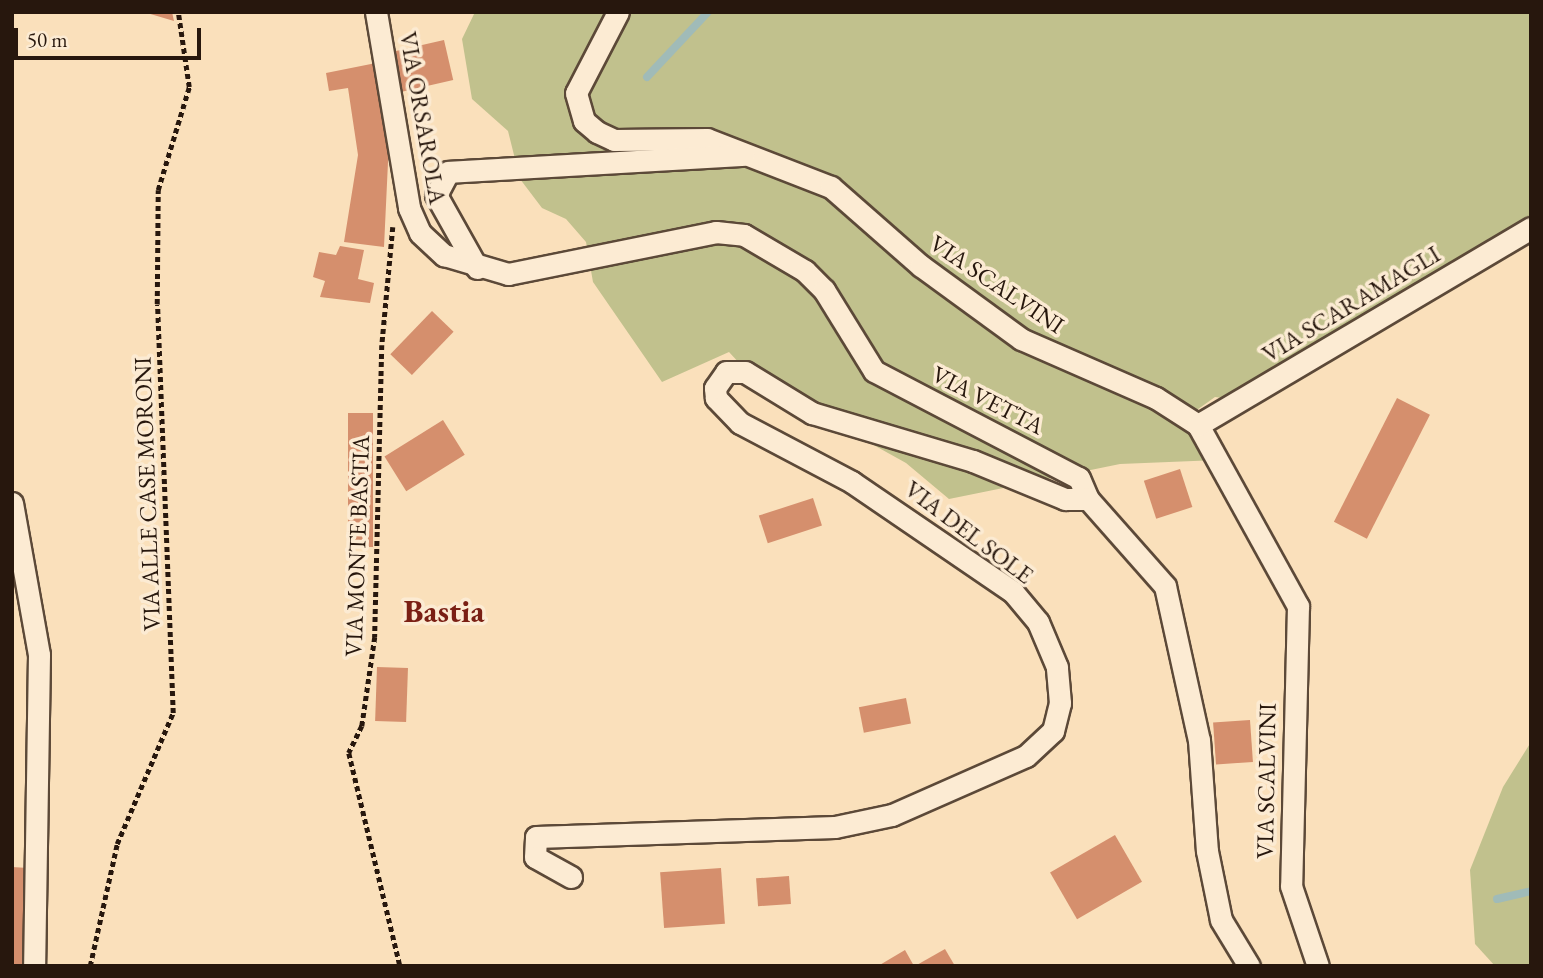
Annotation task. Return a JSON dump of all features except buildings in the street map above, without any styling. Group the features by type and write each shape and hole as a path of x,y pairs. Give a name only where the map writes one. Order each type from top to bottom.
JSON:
{"street":[{"name":"VIA ORSAROLA","path":"376,12 409,208 420,233"},
{"path":"618,12 578,83 584,121 614,140 707,139 746,155"},
{"name":"VIA SCALVINI","path":"477,268 436,195 448,172 746,155 831,187 921,266 1021,339 1156,398 1198,425 1298,606 1291,886 1318,966"},
{"name":"VIA SCARAMAGLI","path":"1198,425 1531,228"},
{"name":"VIA VETTA","path":"420,233 444,255 477,268 508,274 716,232 744,235 824,290 874,371 1079,478 1088,499 1165,586 1199,740 1207,851 1221,920 1250,966"},
{"name":"VIA DEL SOLE","path":"571,877 534,857 536,837 846,824 892,815 1001,766 1053,731 1060,703 1057,667 1038,622 1013,592 864,489 740,423 716,398 715,388 726,372 745,372 813,412 973,461 1065,499 1088,499"},
{"path":"12,503 39,655 34,966"}],"path":[{"name":"VIA ALLE CASE MORONI","path":"90,966 117,844 173,713 158,190 188,87 178,12"},
{"name":"VIA MONTE BASTIA","path":"400,966 349,753 362,726 375,636 389,254 394,225 409,208"}],"green space":[{"path":"475,12 1531,12 1531,223 1237,400 1215,397 1194,412 1218,460 1120,464 949,499 906,463 753,378 729,352 662,382 593,282 586,242 566,219 542,208 520,179 508,131 472,99 462,39"},
{"path":"1531,742 1531,966 1495,966 1475,944 1470,870 1503,787"}],"waterway":[{"path":"647,77 708,12"},
{"path":"1497,899 1531,891"}],"district":[{"name":"Bastia","path":"444,611"}]}
